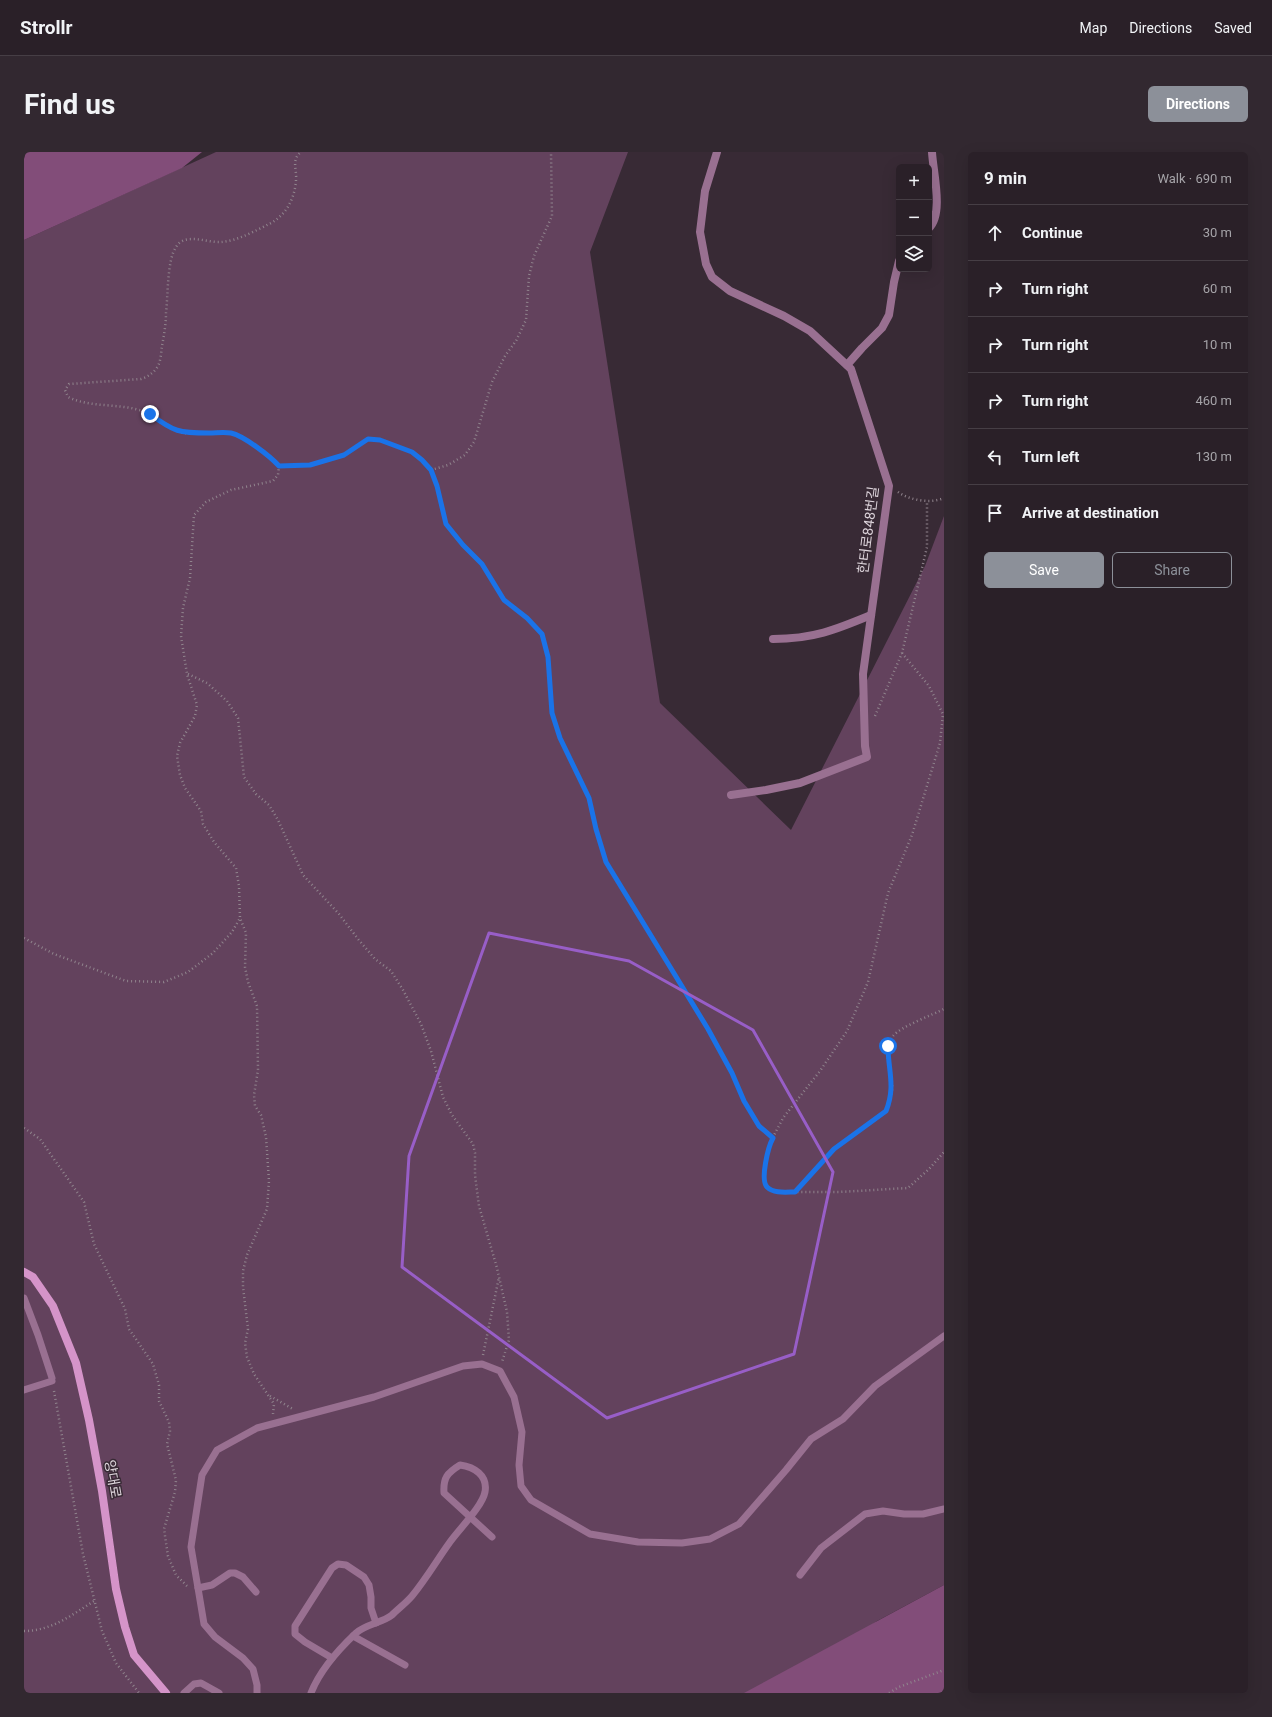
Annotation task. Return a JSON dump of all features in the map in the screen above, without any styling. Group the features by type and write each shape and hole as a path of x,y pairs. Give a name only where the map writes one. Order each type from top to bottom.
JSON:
{"street":[{"name":"한터로848번길","path":"717,152 705,191 700,232 706,264 712,277 730,291 784,316 810,331 850,369 889,486 863,674 865,746 867,757 800,783 766,790 731,794"},
{"path":"932,152 938,213 932,225"},
{"path":"847,366 882,328 889,315 896,272"},
{"path":"773,639 796,639 830,632 871,615"},
{"name":"양대로","path":"24,1272 33,1277 53,1306 76,1363 89,1420 102,1491 116,1589 124,1627 134,1655 166,1693"}],"lane":[{"path":"24,1298 27,1316 52,1380 24,1389"},
{"path":"256,1693 257,1685 253,1669 243,1658 215,1637 204,1624 191,1547 202,1475 217,1450 257,1428 374,1397 463,1366 482,1364 500,1371 514,1397 522,1432 519,1465 521,1486 531,1500 590,1534 638,1542 682,1543 710,1538 739,1524 811,1439 843,1419 875,1386 944,1336"},
{"path":"311,1693 332,1658 358,1631 390,1616 411,1597 470,1516 480,1503 485,1492 484,1480 479,1472 470,1466 460,1465 446,1476 443,1486 444,1494 470,1516 492,1537"},
{"path":"800,1576 821,1548 864,1514 883,1511 904,1514 923,1514 944,1509"},
{"path":"332,1658 295,1634 295,1626 332,1568 338,1564 346,1565 364,1577 369,1585 371,1608 376,1623"},
{"path":"198,1588 212,1585 230,1573 235,1573 243,1576 256,1592"},
{"path":"353,1636 405,1664"},
{"path":"184,1693 194,1684 201,1683 219,1693"}],"path":[{"path":"271,1424 274,1404 254,1374 247,1357 245,1343 248,1329 243,1286 243,1270 247,1255 267,1210 269,1181 266,1137 261,1116 255,1106 254,1095 258,1070 257,1006 248,982 245,967 247,948 246,933 240,918 239,886 236,868 214,842 203,824 201,811 185,788 180,775 177,756 180,743 195,716 197,705 187,674 181,636 183,608 190,578 194,515 206,502 231,490 273,481 278,475 279,466 272,458 255,446 231,433 185,433 168,427 150,414 132,407 79,402 68,397 65,390 69,384 141,379 147,377 157,368 160,358 165,322 170,268 175,248 182,241 192,239 222,242 240,237 271,224 286,211 293,197 296,179 294,162 301,152"},
{"path":"431,470 448,465 465,455 474,442 492,382 505,356 516,341 526,320 529,276 534,256 552,216 551,152"},
{"path":"279,466 310,465 344,455 368,439 380,440 412,452 431,470 437,486 446,524 463,545 482,564 504,600 527,618 542,634 548,657 552,713 560,738 589,798 606,862 708,1029 732,1073 744,1101 759,1126 773,1138"},
{"path":"889,486 902,495 927,501 944,498"},
{"path":"874,717 902,653 927,547 927,501"},
{"path":"902,653 929,686 943,714 940,744 912,835 888,892 868,982 847,1031 820,1071 783,1118 769,1145 765,1166 764,1183 768,1188 778,1192 839,1192 908,1188 929,1169 944,1152"},
{"path":"187,674 207,683 227,701 238,718 244,777 256,794 269,805 278,820 303,875 339,914 375,958 391,971 421,1024 431,1051 442,1097 452,1115 473,1144 479,1206 499,1277 507,1312 509,1340 504,1352 500,1371"},
{"path":"24,938 54,954 126,981 164,982 188,972 213,953 232,932 240,918"},
{"path":"795,1192 834,1149 886,1111 890,1101 892,1085 888,1065 888,1046 893,1036 902,1029 944,1009"},
{"path":"24,1128 40,1139 84,1202 94,1244 125,1309 130,1329 153,1364 159,1385 159,1401 169,1422 170,1431 167,1444 176,1480 175,1492 164,1529 168,1556 176,1575 187,1586 198,1588"},
{"path":"482,1364 488,1327 499,1277"},
{"path":"52,1380 58,1423 82,1554 102,1631 116,1663 140,1693"},
{"path":"269,1396 292,1408 308,1414"},
{"path":"24,1631 35,1631 48,1628 94,1601"},
{"path":"889,1693 899,1687 944,1670"}],"highlighted area":[{"path":"489,933 629,961 753,1030 833,1172 794,1354 607,1418 402,1267 409,1156"}],"shaded area":[{"path":"26,152 202,152 182,168 24,240 24,159"},
{"path":"216,152 628,152 590,252 660,703 791,830 925,566 944,516 944,1585 877,1621 775,1693 24,1693 24,240"},
{"path":"944,1585 944,1693 744,1693"}],"route":[{"path":"150,414 168,427 185,433 231,433 255,446 272,458 279,466 310,465 344,455 368,439 380,440 412,452 431,470 437,486 446,524 463,545 482,564 490,580 504,600 527,618 542,634 548,657 552,713 560,738 576,767 589,798 606,862 708,1029 732,1073 744,1101 759,1126 773,1138 769,1145 765,1166 764,1183 768,1188 778,1192 795,1192 834,1149 886,1111 890,1101 892,1085 888,1065 888,1046"}]}
